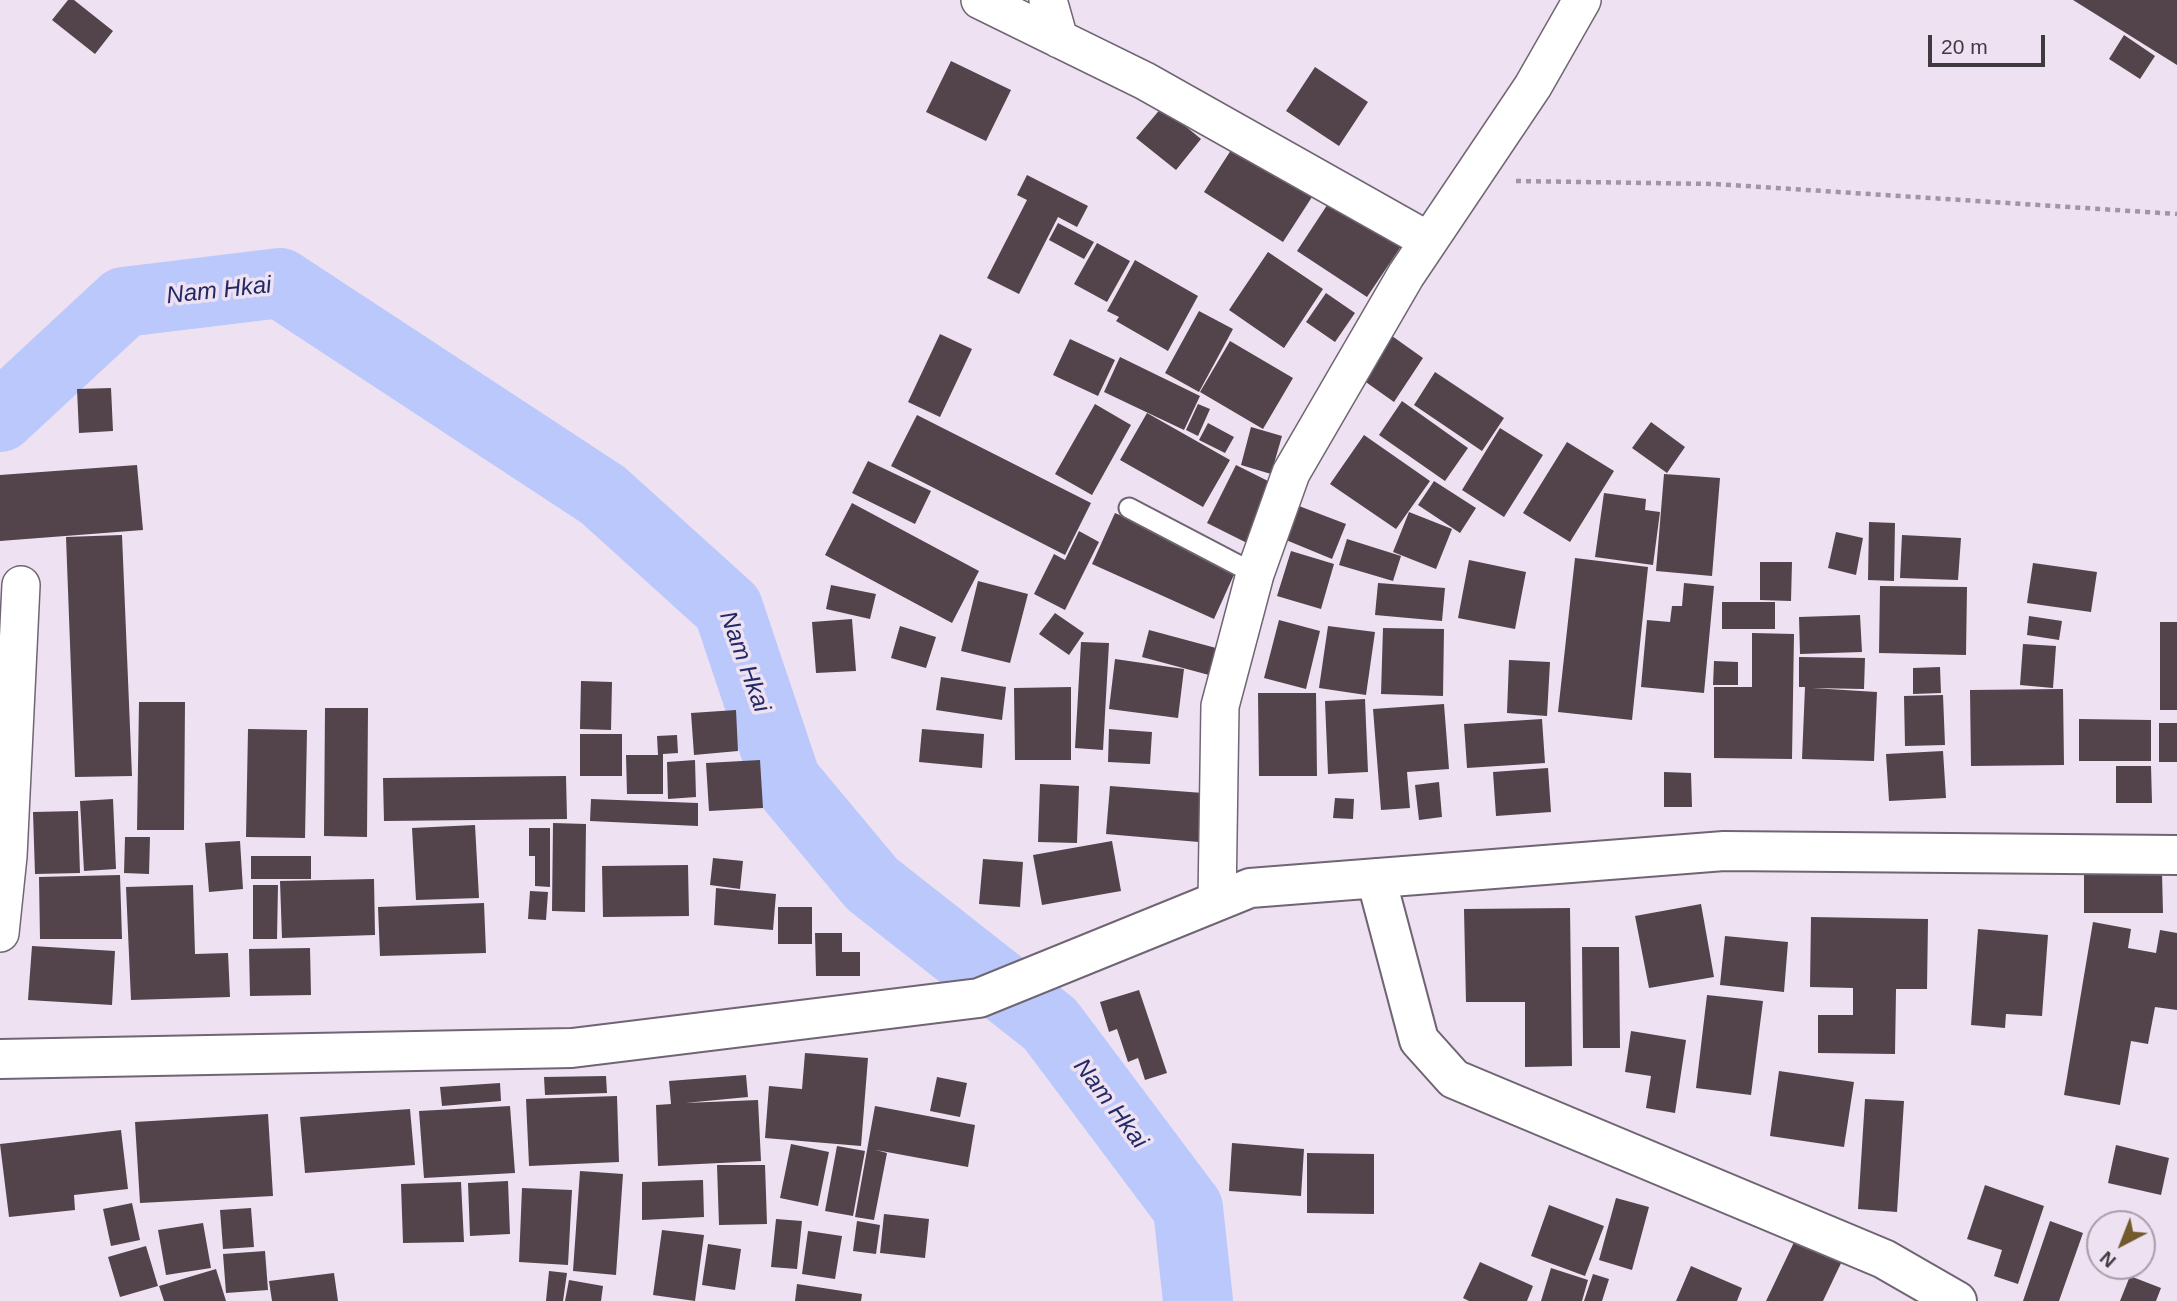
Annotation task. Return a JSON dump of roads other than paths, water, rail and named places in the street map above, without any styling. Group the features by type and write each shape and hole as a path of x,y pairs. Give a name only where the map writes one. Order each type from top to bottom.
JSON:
{"main road":[{"path":"0,1059 572,1048 979,998 1250,888 1724,850 2177,855"},
{"path":"1376,878 1419,1040 1454,1079 1884,1259 1957,1301"}],"street":[{"path":"980,0 1145,81 1429,241"},
{"path":"1048,0 1059,39"},
{"path":"1217,901 1220,706 1255,574 1291,473 1406,275 1533,86 1582,0"},
{"path":"0,933 8,856 21,585"}],"lane":[{"path":"1129,508 1255,574"}],"waterway":[{"name":"Nam Hkai","path":"0,417 124,302 280,283 603,495 728,608 786,781 872,884 1050,1024 1188,1208 1198,1301"}]}
